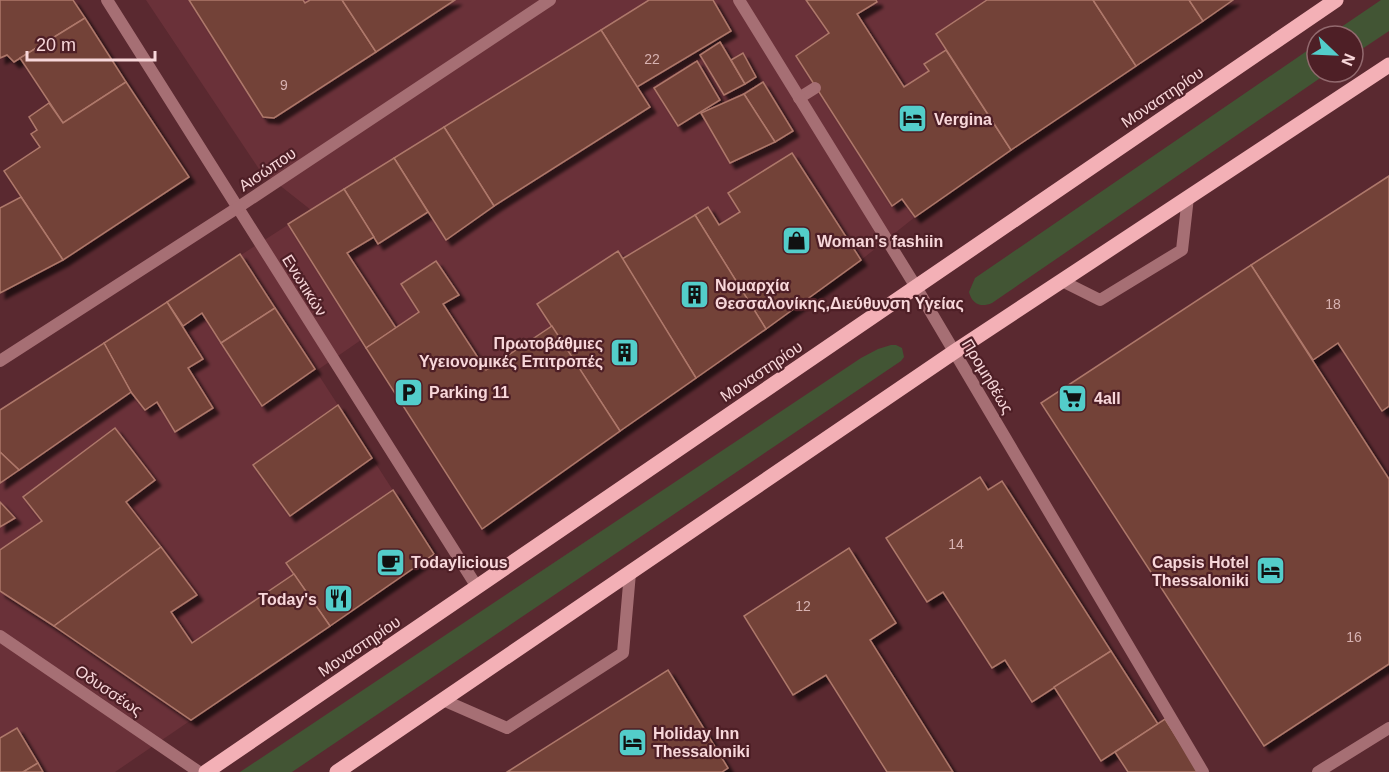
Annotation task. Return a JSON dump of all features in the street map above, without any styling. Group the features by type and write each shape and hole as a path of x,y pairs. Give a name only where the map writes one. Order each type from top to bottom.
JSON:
{"main road":[{"name":"Μοναστηρίου","path":"206,772 1336,0"},
{"path":"337,772 954,352 1389,65"}],"street":[{"name":"Ενωτικών","path":"107,0 477,587"},
{"name":"Αισώπου","path":"0,362 550,0"},
{"name":"Προμηθέως","path":"739,0 915,287 1203,772"},
{"path":"799,98 816,88"},
{"path":"1062,281 1100,300 1182,249 1188,197"},
{"path":"443,700 507,728 623,652 630,573"},
{"name":"Οδυσσέως","path":"0,636 199,772"},
{"path":"1318,772 1389,728"}],"shaded area":[{"path":"146,0 1233,0 953,189 861,260 482,529 361,340 316,371 434,554 115,772 0,772 0,410 311,210 259,169"}],"green space":[{"path":"1381,0 1389,0 1389,31 1365,47 1365,24 1346,24"},
{"path":"1305,52 1305,84 1311,84 992,303 981,305 972,299 969,292 975,278"},
{"path":"891,345 902,348 904,357 901,361 292,772 240,772 861,358"}],"building":[{"path":"0,0 73,0 85,18 14,62 7,55 0,58"},
{"path":"189,0 303,0 305,3 310,0 342,0 376,52 274,118 263,117"},
{"path":"342,0 455,0 376,52"},
{"path":"649,0 713,0 731,31 637,87 601,30"},
{"name":"Vergina","path":"806,0 876,0 877,2 857,14 904,87 929,71 924,64 946,50 1011,150 915,217 902,199 892,206 796,56 829,33"},
{"path":"987,0 1093,0 1136,66 1011,150 936,34"},
{"path":"1093,0 1189,0 1203,21 1136,66"},
{"path":"1189,0 1233,0 1203,21"},
{"path":"85,18 126,82 63,123 20,58"},
{"path":"601,30 650,107 494,206 444,127"},
{"path":"720,42 745,84 724,95 700,55"},
{"path":"743,53 756,77 745,84 731,60"},
{"path":"697,61 720,100 678,126 654,88"},
{"path":"126,82 189,177 63,260 4,171 40,147 31,134 37,130 29,117 49,103 63,123"},
{"path":"763,82 793,131 775,142 744,94"},
{"path":"744,94 775,142 730,163 701,113"},
{"path":"444,127 494,206 446,240 394,158"},
{"path":"792,153 861,260 766,329 695,215 708,207 719,225 740,212 728,193"},
{"path":"394,158 428,212 378,244 344,189"},
{"path":"1389,176 1389,406 1382,411 1338,343 1313,360 1251,265"},
{"path":"344,189 374,237 347,253 396,328 366,348 288,224"},
{"path":"21,197 63,260 0,293 0,208"},
{"name":"Νομαρχία Θεσσαλονίκης,Διεύθυνση Υγείας","path":"695,215 766,329 696,378 622,259"},
{"name":"Πρωτοβάθμιες Υγειονομικές Επιτροπές","path":"618,251 696,378 620,431 537,304"},
{"path":"240,254 275,308 221,343 202,313 183,326 167,302"},
{"path":"436,261 459,295 443,304 486,370 552,326 620,431 482,529 366,348 419,312 401,284"},
{"name":"Capsis Hotel Thessaloniki","path":"1251,265 1389,479 1389,664 1264,746 1041,403"},
{"path":"167,302 203,359 188,368 213,408 175,432 157,402 145,410 131,392 104,343"},
{"path":"275,308 315,369 262,406 221,343"},
{"path":"104,343 131,392 19,470 0,452 0,410"},
{"path":"338,405 372,458 290,516 253,465"},
{"path":"115,428 155,480 126,502 161,547 54,626 0,591 0,550 42,521 23,497"},
{"path":"0,452 19,470 0,483"},
{"path":"980,477 988,490 1002,481 1111,651 1032,702 1005,660 992,668 943,592 927,602 886,538"},
{"path":"393,490 434,554 330,626 286,563"},
{"path":"0,502 15,518 0,527"},
{"path":"161,547 197,595 171,612 192,643 294,574 330,626 191,720 54,626"},
{"path":"849,548 896,623 870,640 953,772 887,772 826,675 793,695 744,616"},
{"path":"1111,651 1158,724 1101,761 1054,687"},
{"name":"Holiday Inn Thessaloniki","path":"668,670 728,768 722,772 507,772"},
{"path":"1165,719 1199,772 1128,772 1115,752"},
{"path":"17,728 38,763 23,772 0,772 0,738"},
{"path":"38,763 43,772 23,772"}],"place":[{"name":"Vergina","path":"913,119"},
{"name":"Woman's fashiin","path":"796,241"},
{"name":"Νομαρχία Θεσσαλονίκης,Διεύθυνση Υγείας","path":"694,294"},
{"name":"Πρωτοβάθμιες Υγειονομικές Επιτροπές","path":"624,352"},
{"name":"Parking 11","path":"408,392"},
{"name":"4all","path":"1073,398"},
{"name":"Todaylicious","path":"390,562"},
{"name":"Capsis Hotel Thessaloniki","path":"1270,571"},
{"name":"Today's","path":"338,599"},
{"name":"Holiday Inn Thessaloniki","path":"632,742"}]}
